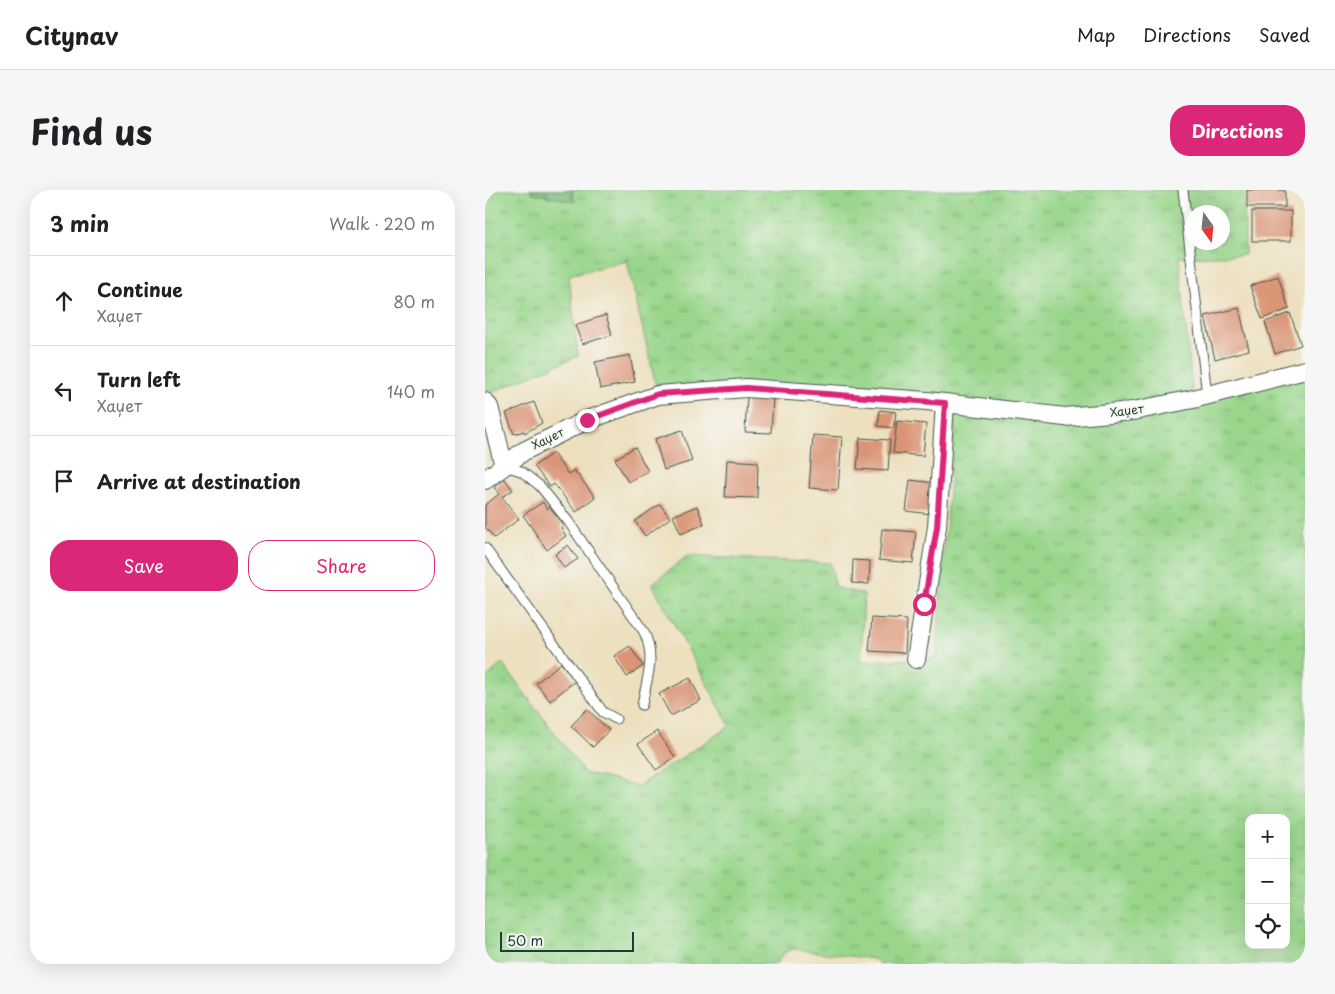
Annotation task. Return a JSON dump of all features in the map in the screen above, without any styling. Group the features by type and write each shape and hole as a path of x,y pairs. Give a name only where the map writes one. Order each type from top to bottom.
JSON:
{"street":[{"name":"Хаџет","path":"485,480 524,451 587,420 658,394 746,388 945,403 1065,417 1133,411 1207,395 1305,370"},
{"path":"485,402 489,407 504,466"},
{"path":"917,659 937,527 945,403"}],"lane":[{"path":"1183,190 1207,395"},
{"path":"504,466 521,471 540,486 568,521 644,632 651,647 651,658 642,705"},
{"path":"485,548 603,712 615,720"}],"green space":[{"path":"485,190 1244,190 1245,255 1179,257 1193,399 1305,370 1305,964 880,964 874,959 793,949 784,953 776,964 485,964 485,679 502,663 585,773 638,786 730,726 652,584 687,556 830,563 836,588 864,594 861,662 936,658 956,404 831,394 658,395 627,261 569,275 578,356 485,395"},
{"path":"531,190 572,190 575,202 532,193"}],"building":[{"path":"1247,190 1285,190 1285,207 1247,207"},
{"path":"1252,211 1291,211 1291,241 1252,241"},
{"path":"1278,276 1289,309 1262,319 1250,286"},
{"path":"1239,308 1249,350 1215,359 1205,316"},
{"path":"1290,313 1301,345 1275,354 1265,322"},
{"path":"606,315 612,335 582,344 575,325"},
{"path":"630,355 635,382 600,389 595,362"},
{"path":"747,397 773,398 771,433 745,432"},
{"path":"534,402 542,423 525,433 524,431 514,434 506,413"},
{"path":"880,410 896,412 894,428 878,426"},
{"path":"897,421 926,424 923,456 893,453"},
{"path":"682,430 692,461 664,470 655,439"},
{"path":"813,435 842,437 838,490 809,488"},
{"path":"860,438 890,440 888,471 857,469"},
{"path":"635,447 648,471 628,482 615,459"},
{"path":"553,453 568,474 574,470 595,497 576,512 554,484 550,487 534,466"},
{"path":"727,460 758,462 757,498 725,497"},
{"path":"505,479 513,490 502,497 519,519 494,538 485,527 485,505 499,494 494,487"},
{"path":"910,480 935,483 931,514 906,511"},
{"path":"543,502 547,509 550,507 563,525 561,528 566,536 547,550 523,515"},
{"path":"660,504 670,518 645,536 635,521"},
{"path":"697,506 704,524 681,534 673,516"},
{"path":"882,529 916,532 913,563 879,560"},
{"path":"568,545 578,559 564,568 555,554"},
{"path":"853,560 870,561 869,584 852,583"},
{"path":"872,618 907,620 905,653 869,651"},
{"path":"630,646 643,666 627,677 614,656"},
{"path":"561,663 575,681 550,701 536,683"},
{"path":"690,678 701,700 671,716 659,694"},
{"path":"587,709 609,730 593,747 571,726"},
{"path":"657,731 675,757 656,770 638,744"}],"route":[{"path":"587,420 658,394 746,388 945,403 937,527 924,604"}]}
